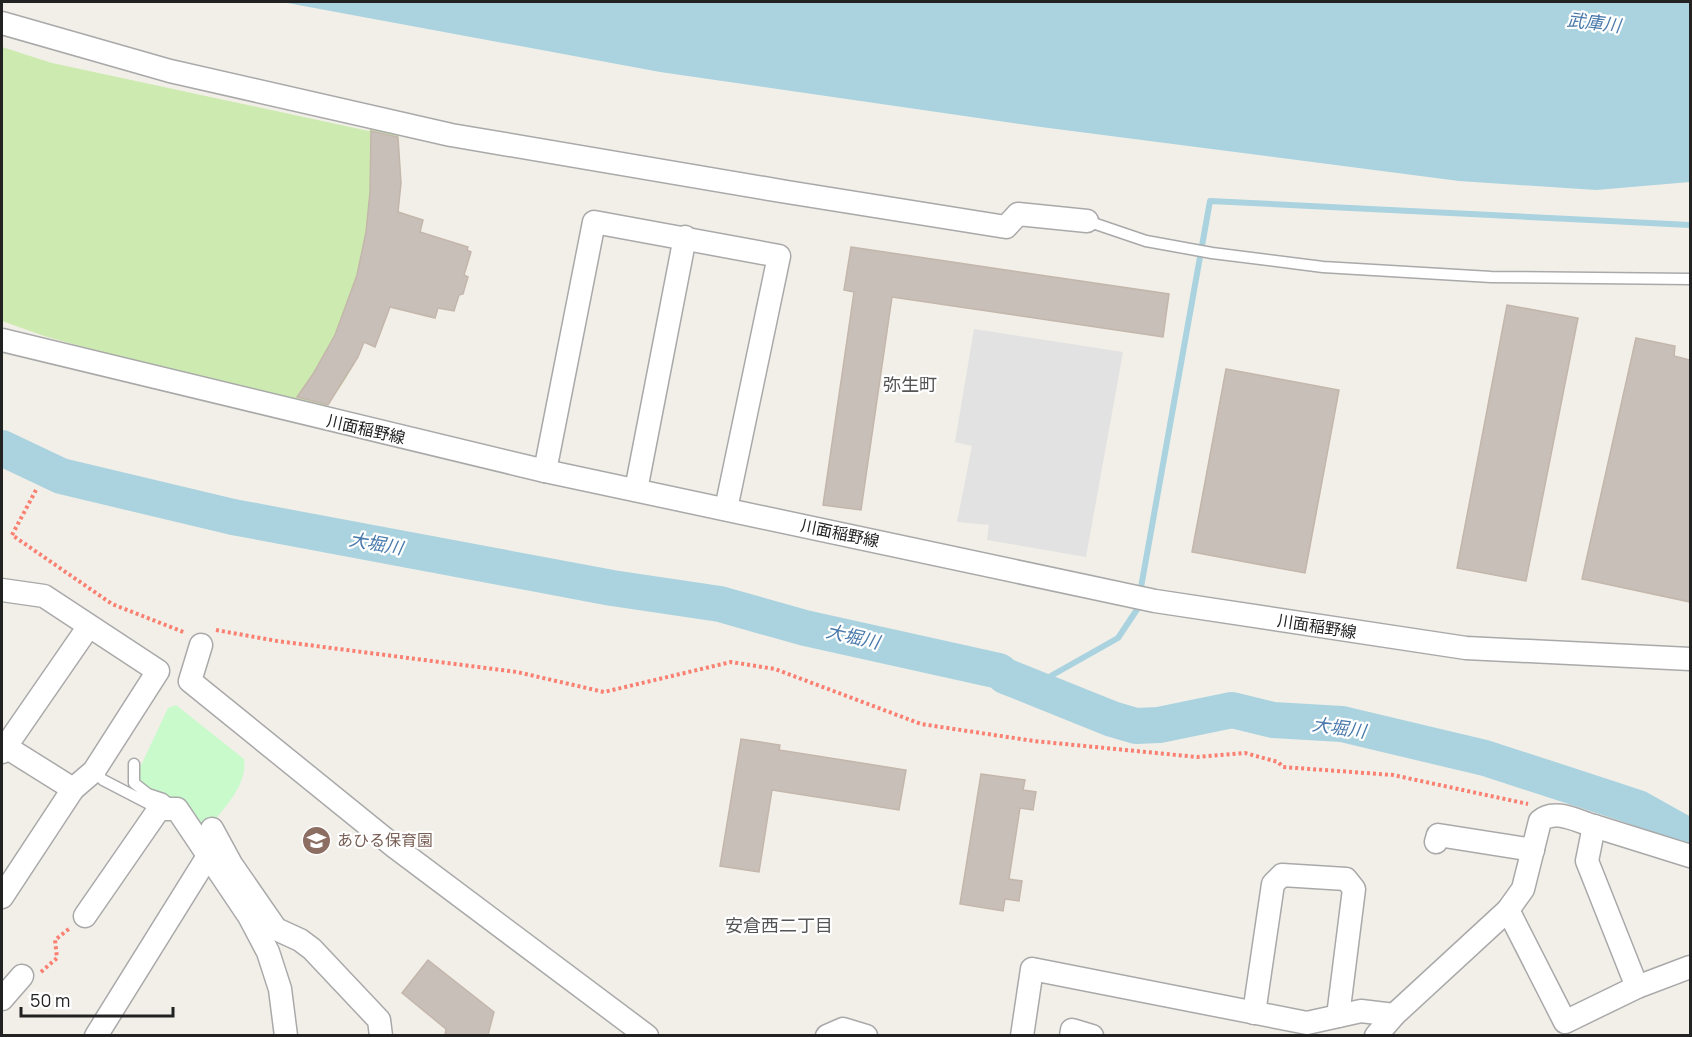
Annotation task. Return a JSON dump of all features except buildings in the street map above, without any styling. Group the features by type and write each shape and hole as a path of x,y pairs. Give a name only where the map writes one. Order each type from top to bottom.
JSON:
{"street":[{"path":"2,23 170,71 451,135 1006,227 1018,214 1087,222"},
{"path":"545,471 594,222 779,256 726,509"},
{"path":"636,490 685,237"},
{"name":"川面稲野線","path":"2,340 545,471 1155,601 1466,648 1690,659"},
{"path":"2,897 73,789 94,771 158,671 44,596 5,596"},
{"path":"73,789 4,750 89,626"},
{"path":"201,636 190,681 395,847 647,1035"},
{"path":"85,916 159,809 177,809 249,916 268,952 280,989 286,1035"},
{"path":"1376,1035 1394,1015 1508,910 1523,889 1540,821 1546,815 1554,814 1690,856"},
{"path":"1594,826 1587,861 1637,987"},
{"path":"212,829 231,864 276,929 300,939 312,949 378,1020 381,1035"},
{"path":"1437,835 1533,849"},
{"path":"96,1035 208,856"},
{"path":"1254,1013 1273,884 1282,875 1346,879 1354,889 1338,1016"},
{"path":"1508,910 1565,1022 1637,987 1690,967"},
{"path":"1022,1035 1032,969 1307,1023 1361,1011 1394,1015"},
{"path":"2,999 28,977"},
{"path":"827,1035 843,1029 866,1035"},
{"path":"1071,1035 1072,1030 1092,1035"}],"lane":[{"path":"1087,222 1146,241 1193,250 1323,267 1480,277 1690,279"},
{"path":"94,771 104,780 159,809 168,803 148,794 134,783 134,764"}],"path":[{"path":"36,490 12,535 112,604 201,636 277,641 517,672 604,692 731,662 776,669 921,724 1034,741 1197,757 1245,753 1278,762 1283,767 1393,775 1519,801 1539,807 1546,815"},
{"path":"28,977 57,958 55,940 85,916"}],"green space":[{"path":"2,47 52,63 369,131 371,125 398,130 401,183 398,211 423,220 404,295 394,293 375,347 364,342 346,379 321,413 44,336 2,321"},
{"path":"176,705 244,759 242,779 238,788 207,830 158,791 144,787 137,774 168,708"}],"shaded area":[{"path":"974,329 1123,352 1086,557 987,540 989,525 957,522 972,446 955,442"}],"water":[{"name":"武庫川","path":"282,2 1690,2 1690,182 1596,190 1459,181 1041,127 660,72"}],"waterway":[{"path":"1140,593 1210,201 1690,225"},
{"name":"大堀川","path":"2,448 61,476 233,517 612,588 720,604 805,628 999,671 1005,676 1112,719 1136,726 1159,725 1232,710 1273,720 1342,724 1485,758 1638,808 1690,837"},
{"path":"1033,686 1118,638 1139,603"}],"place":[{"name":"あひる保育園","path":"316,840"}],"district":[{"name":"弥生町","path":"910,384"},
{"name":"安倉西二丁目","path":"779,925"}]}
